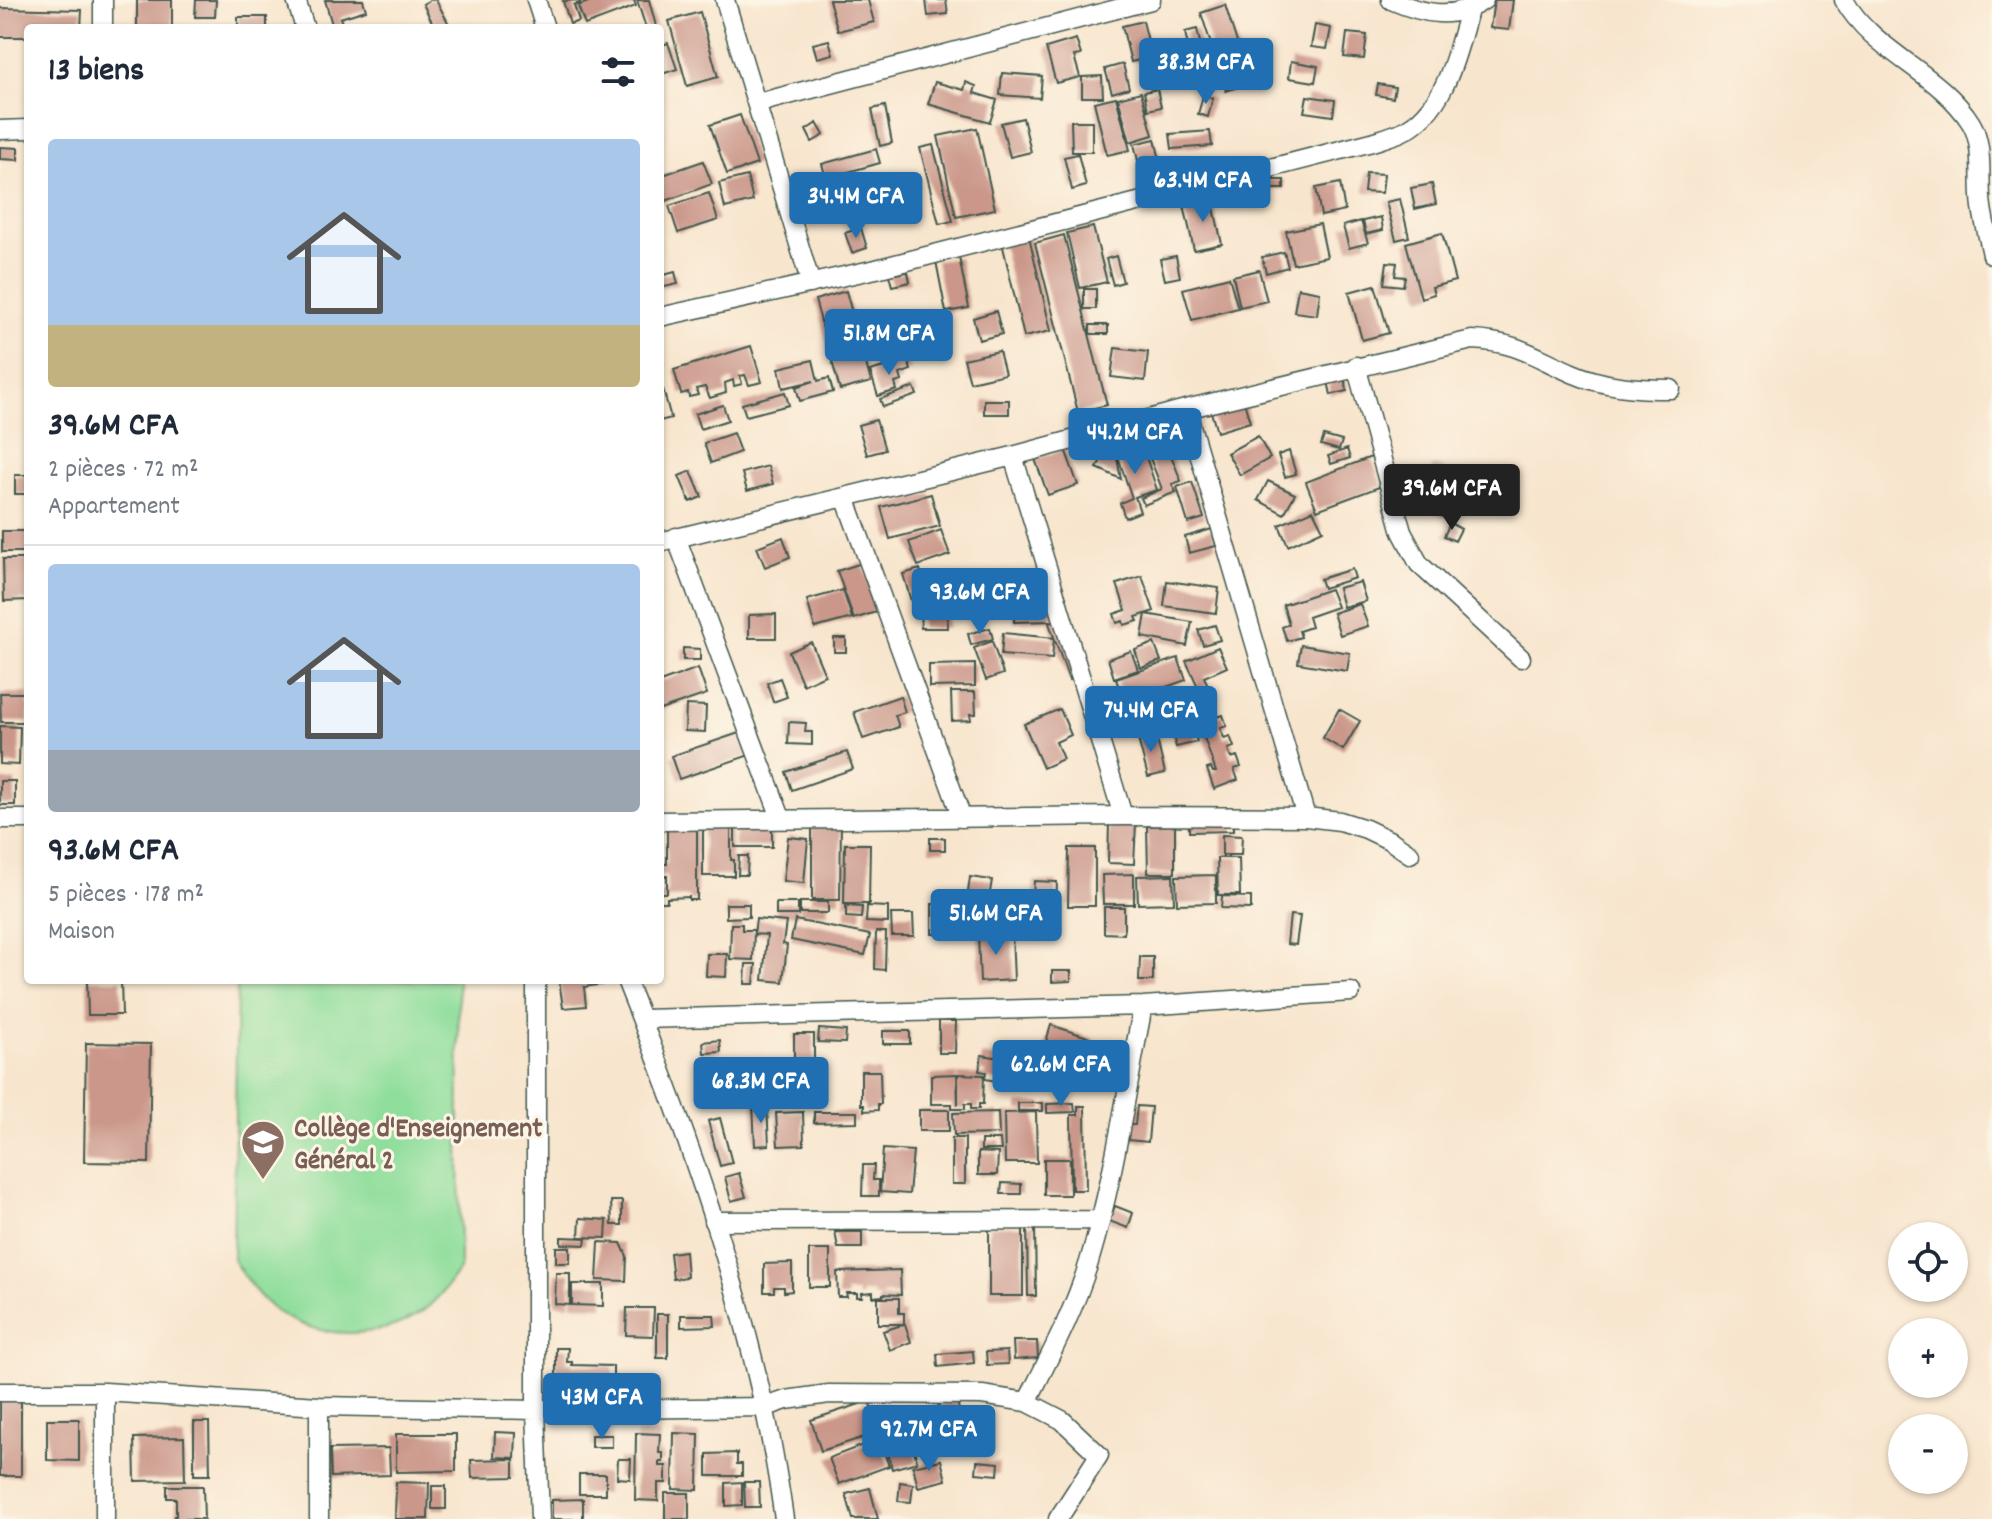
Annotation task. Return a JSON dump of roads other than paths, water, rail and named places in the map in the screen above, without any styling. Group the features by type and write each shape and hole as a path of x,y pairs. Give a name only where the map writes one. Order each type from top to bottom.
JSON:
{"street":[{"path":"103,0 103,24"},
{"path":"296,0 304,24"},
{"path":"536,0 544,24"},
{"path":"725,0 811,284"},
{"path":"758,103 1151,0"},
{"path":"1391,0 1431,13 1452,14 1476,5"},
{"path":"1844,0 1870,33 1954,102 1971,123 1976,134 1982,207 1992,255"},
{"path":"664,316 811,284 1372,142 1404,131 1425,114 1443,88 1476,5"},
{"path":"0,130 24,129"},
{"path":"781,818 668,539 1013,456 1356,366 1472,340 1498,341 1517,346 1573,374 1602,384 1633,389 1671,389"},
{"path":"1356,366 1402,532 1410,550 1419,564 1521,658"},
{"path":"1186,409 1306,817"},
{"path":"1013,456 1123,816"},
{"path":"845,497 962,818"},
{"path":"664,821 1306,817 1340,821 1366,829 1410,854"},
{"path":"0,819 24,819"},
{"path":"536,984 536,1410 540,1519"},
{"path":"628,984 713,1221 766,1407 784,1519"},
{"path":"642,1019 1143,1006 1351,992"},
{"path":"1027,1402 1073,1306 1101,1220 1143,1006"},
{"path":"713,1221 1101,1220"},
{"path":"0,1392 105,1392 319,1406 536,1410 766,1407 786,1400 829,1394 982,1395 1027,1402 1062,1420 1099,1455 1058,1519"},
{"path":"105,1392 105,1519"},
{"path":"319,1406 319,1519"}],"place":[{"name":"Collège d'Enseignement Général 2","path":"263,1181"}]}
